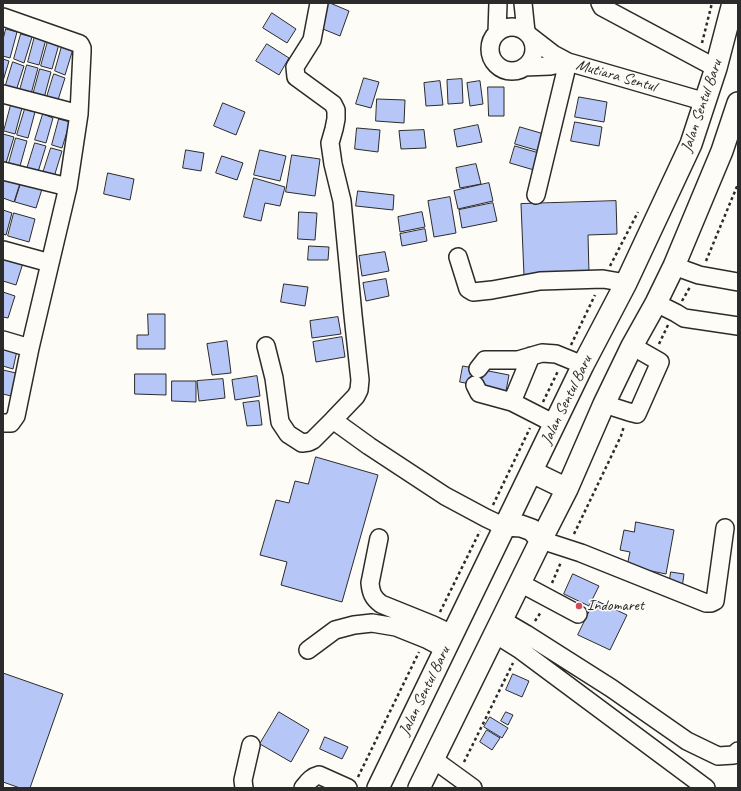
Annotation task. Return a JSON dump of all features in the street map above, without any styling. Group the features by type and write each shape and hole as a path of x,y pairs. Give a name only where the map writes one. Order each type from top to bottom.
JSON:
{"main road":[{"name":"Jalan Sentul Baru","path":"378,788 555,424 626,283 691,144 706,102 733,3"},
{"name":"Jalan Sentul Baru","path":"419,788 567,489 604,404 632,346 656,303 674,266 722,151 736,113"},
{"path":"532,472 567,489"},
{"path":"505,526 520,526 532,530 541,540"}],"street":[{"path":"266,346 274,378 280,422 288,434 293,438 302,443 309,442 313,440 356,396 359,390 360,380 352,315 342,201 333,164 330,143 336,119 336,110 333,104 296,77 295,73 295,67 312,40 319,3"},
{"path":"497,33 498,3"},
{"path":"523,3 528,34 534,44 532,58 528,64 517,70 506,70 494,61 491,51 491,44 494,37 503,29 511,27 518,28 528,34 553,54 568,62 536,195"},
{"path":"600,3 602,7 716,68"},
{"path":"3,16 80,44 82,48 79,114 68,187 30,348 16,416 11,423 3,423"},
{"name":"Mutiara Sentul","path":"524,67 550,66 568,62 706,102"},
{"path":"3,94 79,114"},
{"path":"3,171 68,187"},
{"path":"3,250 50,263"},
{"path":"458,257 468,289 472,292 492,290 540,281 603,279 626,283"},
{"path":"674,266 699,275 738,282"},
{"path":"656,303 684,318 738,326"},
{"path":"3,340 30,348"},
{"path":"604,404 637,414 660,362 632,346"},
{"path":"555,424 512,402 479,393 477,377 485,360 518,360 542,353 556,354 584,365"},
{"path":"512,402 530,356"},
{"path":"333,420 369,446 445,496 486,518 505,526"},
{"path":"541,540 581,553 706,603 710,603 715,601 725,528"},
{"path":"379,538 370,583 375,599 381,604 433,625 449,641"},
{"path":"520,583 578,614"},
{"path":"308,650 335,630 354,625 372,623 396,627 426,639 449,641"},
{"path":"499,627 526,634 611,688 687,741 718,756 734,754 738,750"},
{"path":"499,627 519,649 706,788"},
{"path":"244,788 243,780 251,745"},
{"path":"433,759 473,788"},
{"path":"303,788 312,778 319,775 348,788"}],"path":[{"path":"652,358 669,322 676,313 690,286 704,266 738,184"},
{"path":"526,634 543,609 546,596 621,436 629,412"},
{"path":"458,777 519,649"}],"building":[{"path":"327,3 349,11 340,36 318,27"},
{"path":"272,13 296,29 287,43 263,28"},
{"path":"6,29 17,32 10,58 3,56 3,40"},
{"path":"21,34 32,37 24,63 14,59"},
{"path":"35,36 46,39 39,65 28,62"},
{"path":"48,41 59,44 52,69 41,66"},
{"path":"267,44 289,58 279,75 256,61"},
{"path":"62,46 73,49 65,75 55,71"},
{"path":"3,59 9,61 3,81"},
{"path":"13,62 24,66 16,91 5,88"},
{"path":"27,65 38,68 31,94 20,90"},
{"path":"40,69 51,72 44,98 33,95"},
{"path":"54,74 65,78 57,103 46,100"},
{"path":"364,78 379,82 371,108 356,104"},
{"path":"462,79 463,103 448,104 447,80"},
{"path":"440,81 443,105 426,106 424,83"},
{"path":"480,81 483,104 470,106 467,83"},
{"path":"488,87 504,87 504,116 489,116"},
{"path":"579,97 607,102 604,122 575,117"},
{"path":"377,99 405,100 404,123 376,121"},
{"path":"223,103 245,112 236,135 214,126"},
{"path":"11,105 22,108 15,134 4,131"},
{"path":"25,109 35,112 28,138 17,135"},
{"path":"43,114 53,118 46,143 35,140"},
{"path":"59,119 70,122 62,148 52,145"},
{"path":"575,122 602,127 599,146 571,141"},
{"path":"478,125 482,142 457,147 454,130"},
{"path":"520,127 544,134 539,151 515,144"},
{"path":"357,128 380,130 378,152 355,149"},
{"path":"424,130 426,148 401,149 399,131"},
{"path":"3,134 14,137 6,163 3,162"},
{"path":"16,138 27,141 20,166 9,163"},
{"path":"35,143 46,146 38,172 27,169"},
{"path":"515,146 539,153 534,170 510,163"},
{"path":"51,148 62,151 54,177 43,173"},
{"path":"186,150 204,153 201,171 183,168"},
{"path":"260,150 286,156 280,181 254,175"},
{"path":"292,155 320,159 315,196 286,192"},
{"path":"222,156 243,163 237,180 216,173"},
{"path":"476,164 481,184 460,188 456,168"},
{"path":"108,173 134,179 130,200 104,194"},
{"path":"3,175 21,180 14,202 3,198"},
{"path":"254,178 285,187 280,206 265,203 261,221 244,217"},
{"path":"22,180 43,186 36,208 15,202"},
{"path":"489,183 493,201 458,209 454,191"},
{"path":"358,191 394,195 393,210 356,206"},
{"path":"450,197 456,233 434,237 428,201"},
{"path":"616,201 617,234 588,235 589,273 524,276 521,204"},
{"path":"493,203 497,221 462,228 459,210"},
{"path":"3,210 12,213 6,235 3,234"},
{"path":"299,212 317,213 315,240 298,239"},
{"path":"422,212 425,227 400,232 398,217"},
{"path":"14,213 35,219 29,242 8,236"},
{"path":"425,229 427,241 402,246 400,234"},
{"path":"309,246 329,247 328,260 308,260"},
{"path":"385,252 389,271 362,276 359,256"},
{"path":"3,257 23,263 16,285 3,281"},
{"path":"386,279 389,296 366,301 363,283"},
{"path":"284,284 308,287 305,306 281,302"},
{"path":"3,292 15,296 8,318 3,317"},
{"path":"148,314 165,314 165,349 137,349 137,335 148,335"},
{"path":"338,317 341,334 312,338 310,321"},
{"path":"342,337 345,357 316,362 313,342"},
{"path":"227,341 231,373 212,375 207,344"},
{"path":"3,343 18,346 13,369 3,366"},
{"path":"463,366 509,375 506,391 460,382"},
{"path":"3,370 16,373 11,396 3,394"},
{"path":"135,374 166,374 166,395 135,394"},
{"path":"257,376 260,396 235,400 232,380"},
{"path":"223,379 225,398 199,401 197,381"},
{"path":"172,381 196,381 196,402 172,401"},
{"path":"259,401 262,425 247,426 243,403"},
{"path":"316,457 378,475 342,602 281,585 287,562 260,555 276,500 289,503 295,481 308,484"},
{"path":"636,522 674,530 666,574 627,566 630,552 620,550 624,530 634,532"},
{"path":"671,572 684,574 682,588 669,586"},
{"path":"573,574 599,586 589,606 564,594"},
{"path":"595,600 627,615 610,650 578,635"},
{"path":"3,673 63,694 30,788 20,788 3,782"},
{"path":"513,674 529,681 522,697 506,690"},
{"path":"279,712 309,730 291,762 260,744"},
{"path":"506,712 513,715 508,725 501,721"},
{"path":"490,717 508,728 502,738 484,727"},
{"path":"487,730 500,738 492,750 480,742"},
{"path":"325,737 348,747 342,759 320,749"}],"place":[{"name":"Indomaret","path":"579,606"}]}
